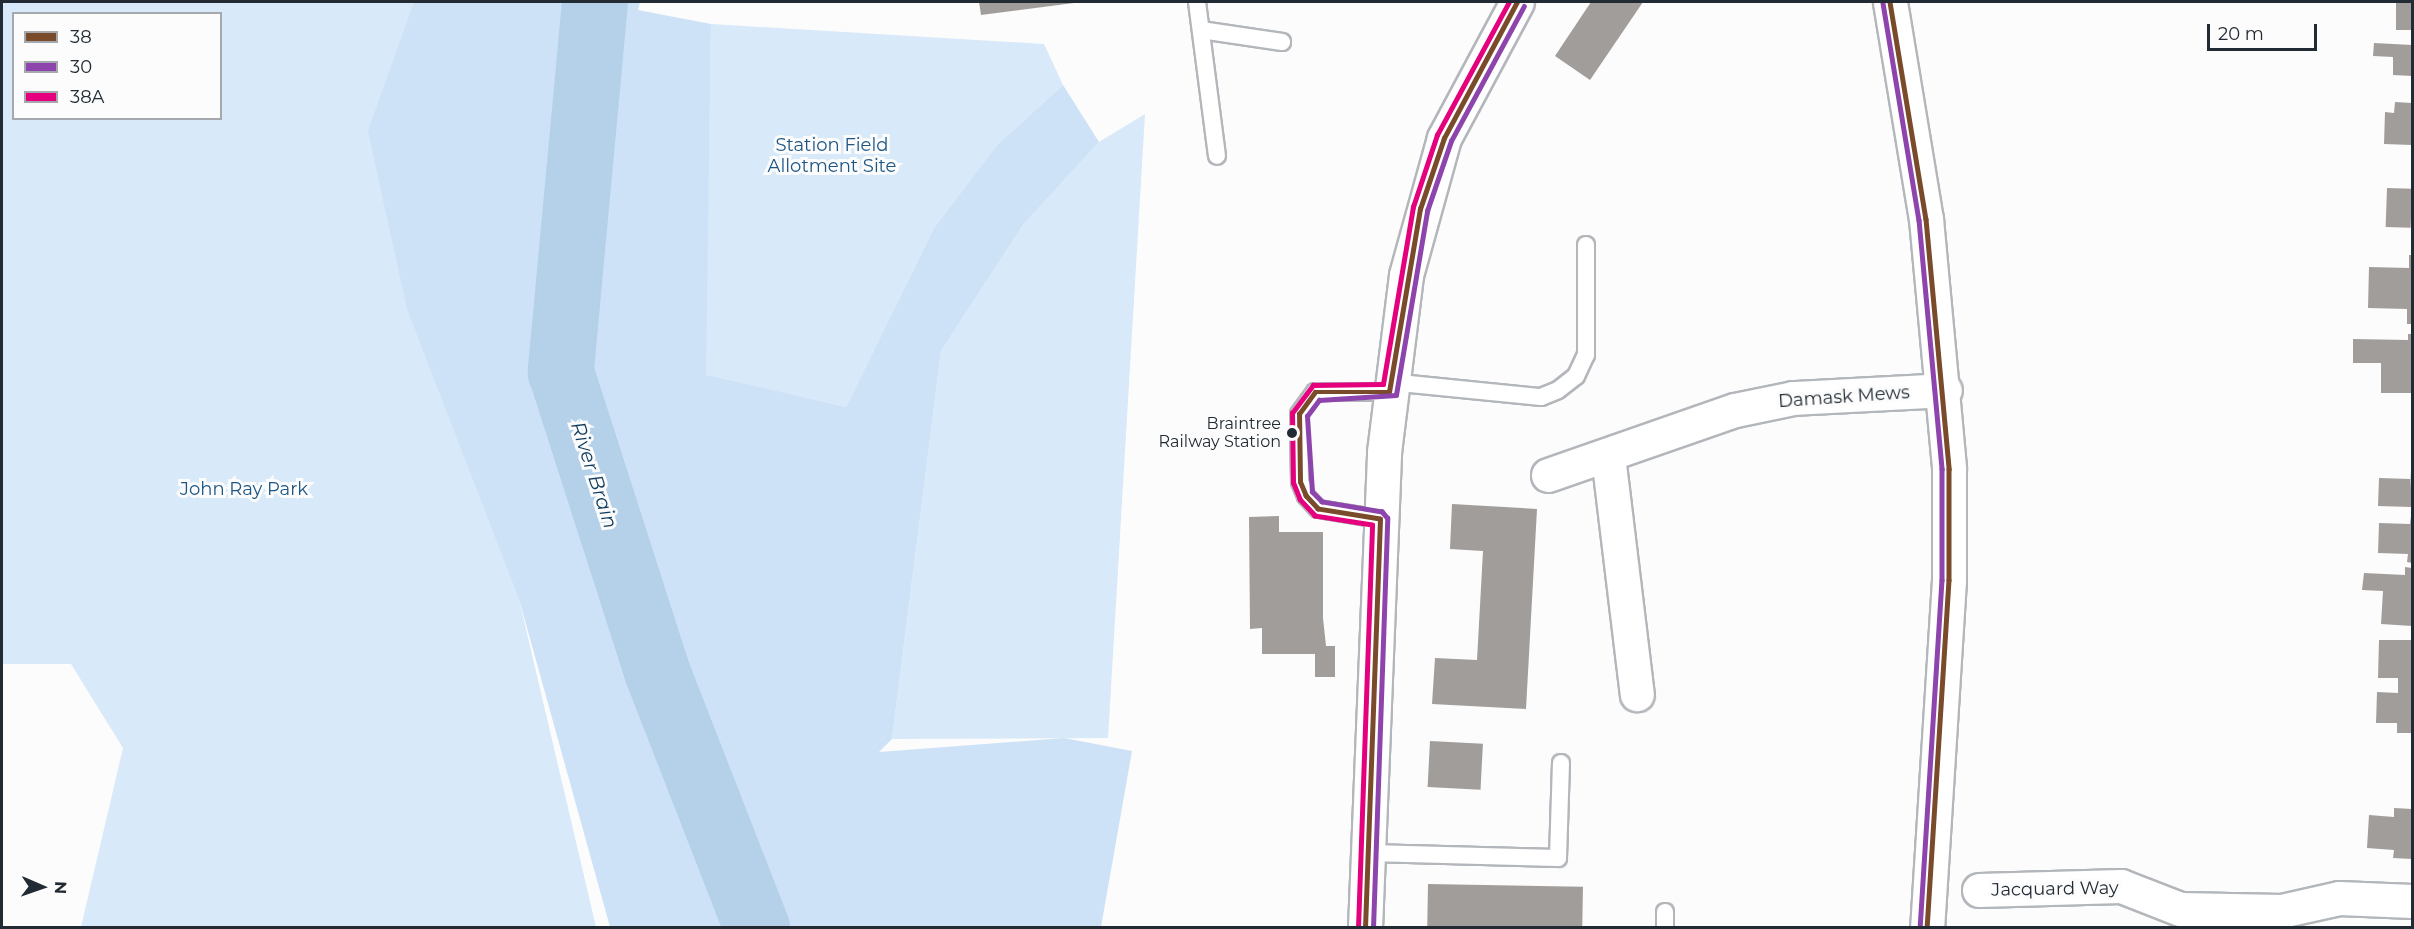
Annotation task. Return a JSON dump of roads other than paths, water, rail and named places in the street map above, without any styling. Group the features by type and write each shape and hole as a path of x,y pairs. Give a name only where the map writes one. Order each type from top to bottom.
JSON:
{"street":[{"path":"1365,927 1380,519 1390,387 1406,275 1430,178 1478,67 1517,2"},
{"path":"1890,2 1926,219 1945,390 1949,580 1927,927"},
{"name":"Damask Mews","path":"1548,476 1735,410 1793,398 1945,390"},
{"path":"1608,456 1637,694"},
{"name":"Jacquard Way","path":"1979,890 2121,886 2180,909 2281,911 2339,898 2412,901"}],"lane":[{"path":"1197,2 1217,156"},
{"path":"1201,30 1282,42"},
{"path":"1380,519 1318,510 1300,482 1298,436 1303,402 1315,392 1390,387 1541,397 1558,390 1576,376 1586,355 1586,245"},
{"path":"1368,853 1558,858 1561,763"}],"waterway":[{"name":"River Brain","path":"595,2 561,372 658,674 757,928"}],"place":[{"name":"Braintree Railway Station","path":"1292,433"}],"park label":[{"name":"Station Field Allotment Site","path":"832,156"},
{"name":"John Ray Park","path":"244,489"}]}
